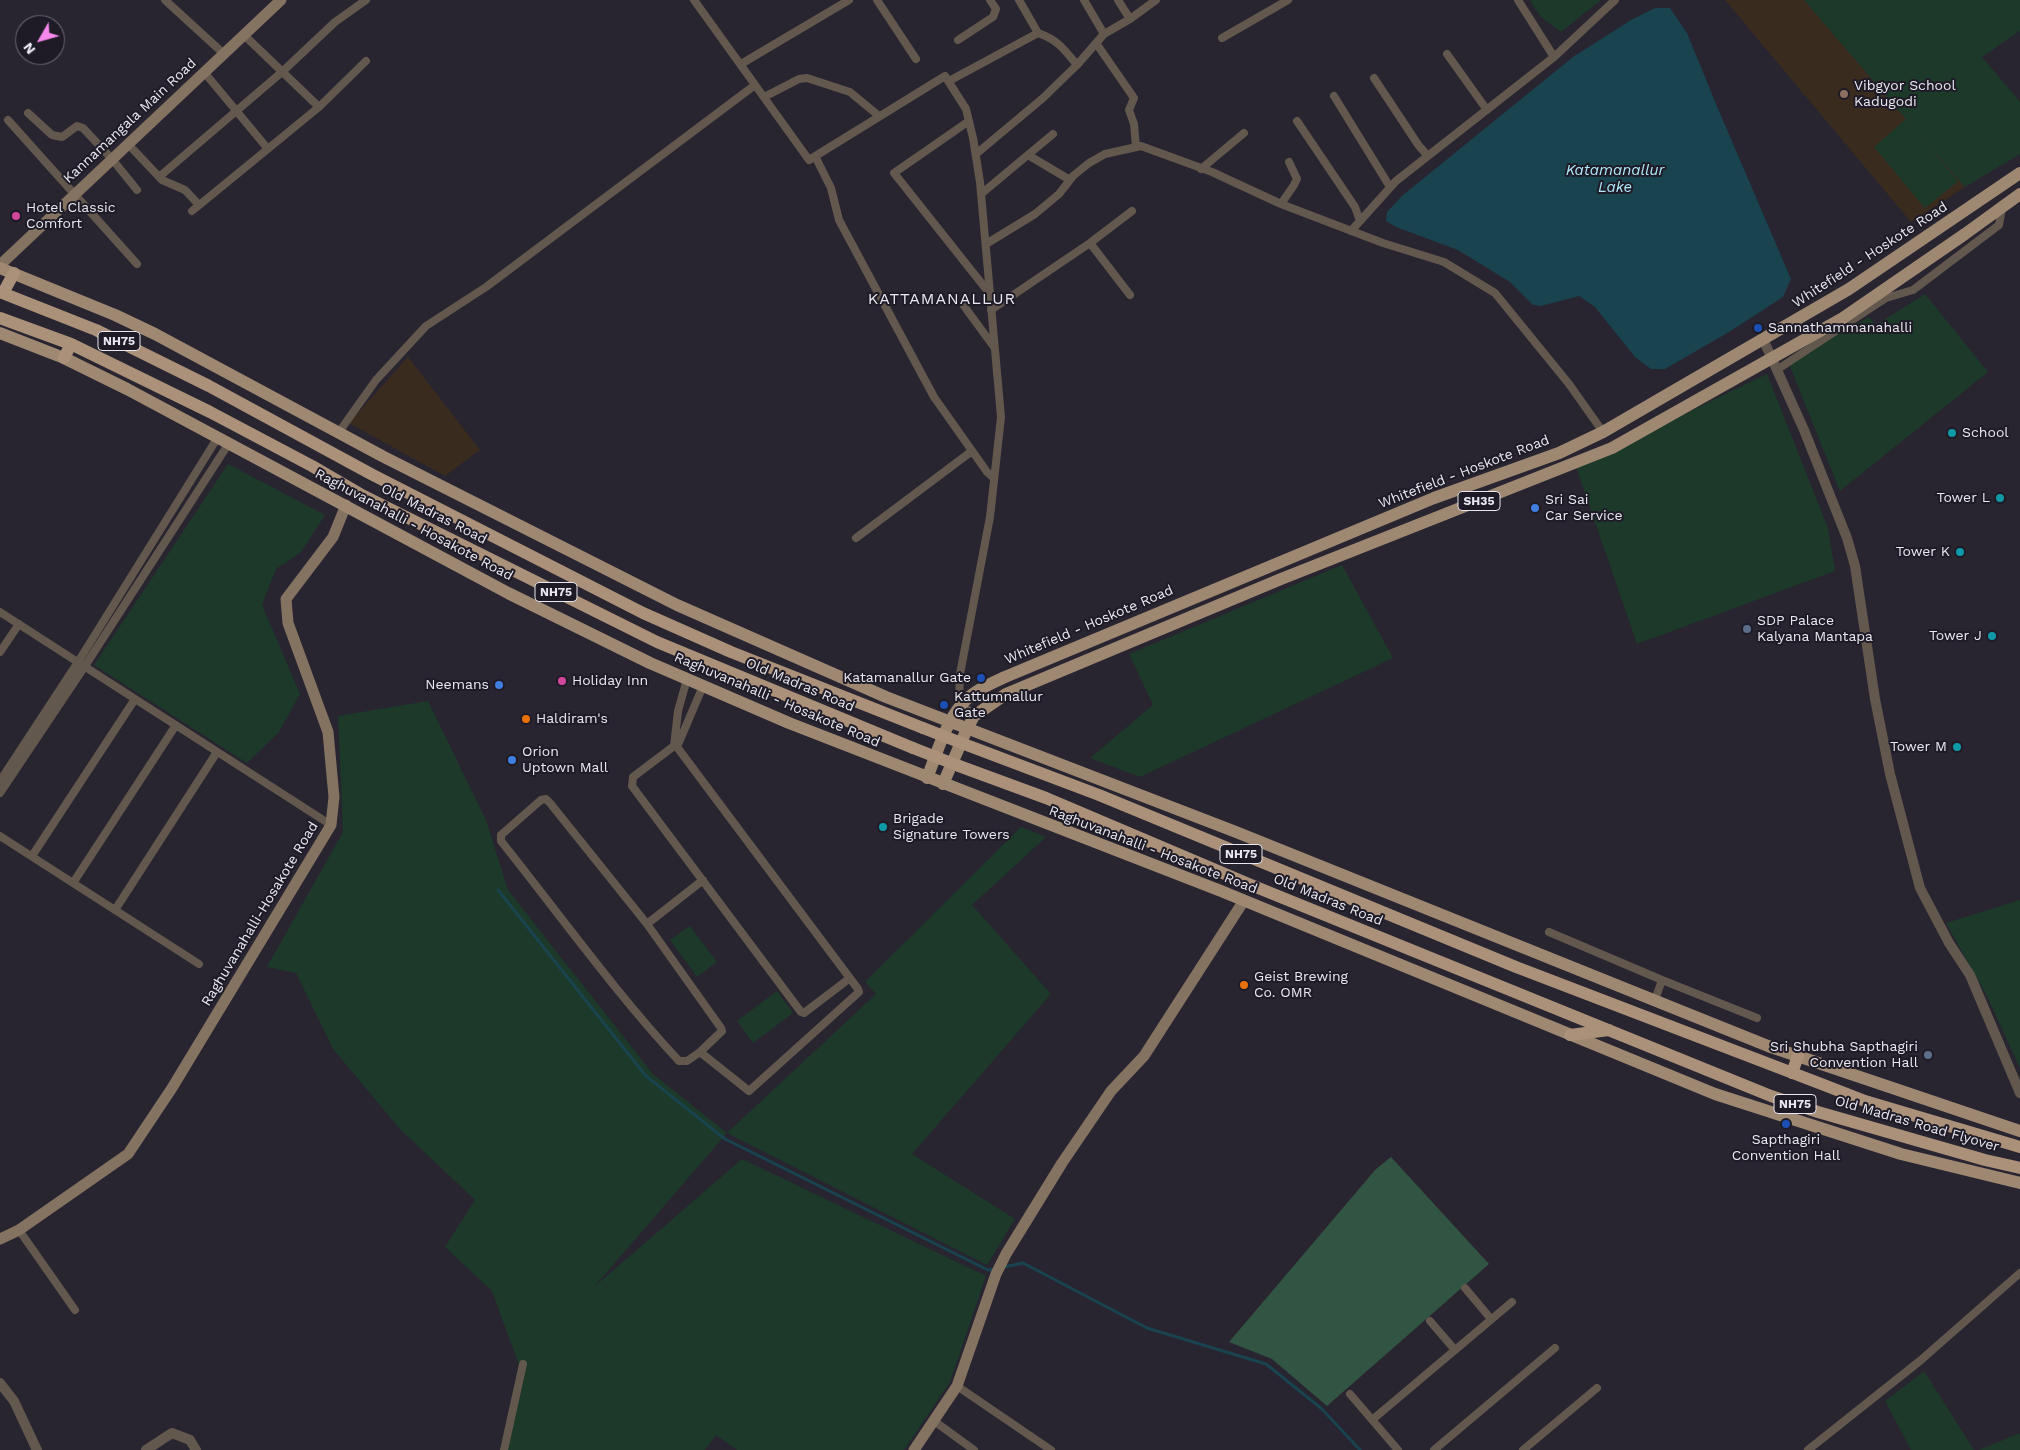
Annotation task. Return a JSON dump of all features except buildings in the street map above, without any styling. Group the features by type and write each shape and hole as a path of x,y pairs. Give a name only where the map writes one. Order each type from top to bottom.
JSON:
{"highway":[{"path":"1,293 14,273"},
{"name":"NH75","path":"1,293 96,330 233,399 371,474 643,613 731,652 1099,795 1516,967 1792,1073"},
{"name":"Old Madras Road","path":"0,318 71,344 210,412 312,466 360,494 658,642 842,720 1046,798 1305,907 1611,1030"},
{"path":"64,358 71,344"},
{"path":"1570,1035 1611,1030"},
{"name":"Old Madras Road Flyover","path":"1611,1030 1749,1087 1818,1112 1985,1160 2020,1168"},
{"path":"1792,1073 1798,1056"},
{"name":"Old Madras Road Flyover","path":"1792,1073 1865,1101 2020,1147"}],"main road":[{"name":"Kannamangala Main Road","path":"0,266 281,0"},
{"name":"Whitefield - Hoskote Road","path":"927,778 950,721 961,704 980,689 1086,642 1434,498 1538,460 1603,432 1849,289 2020,173"},
{"name":"SH35","path":"944,784 966,729 974,716 1006,694 1281,579 1618,445 1775,363 1843,318 2020,194"},
{"name":"Old Madras Road","path":"0,266 155,334 479,506 677,605 886,697 1210,822 1798,1056 2020,1131"},
{"name":"Raghuvanahalli - Hosakote Road","path":"0,332 64,358 127,389 508,592 687,679 788,723 1222,891 1243,902 1277,914 1715,1094 1901,1154 2020,1183"},
{"path":"1538,460 1544,475"},
{"name":"Raghuvanahalli-Hosakote Road","path":"0,1239 19,1230 128,1154 177,1080 331,825 334,797 328,732 288,623 286,599 333,537 346,505"},
{"path":"914,1450 957,1386 996,1274 1006,1254 1062,1162 1111,1091 1144,1056 1243,902"}],"street":[{"path":"165,0 224,54"},
{"path":"159,177 282,72 336,22 366,0"},
{"path":"694,0 809,160 945,76 966,109 976,154 981,194 1001,418 990,517 960,674 959,695 961,704 974,716"},
{"path":"740,64 849,0"},
{"path":"877,0 916,59"},
{"path":"958,40 993,17 996,9 990,0"},
{"path":"1019,0 1038,34 1051,38 1058,43 1077,65"},
{"path":"1084,0 1104,34"},
{"path":"1118,0 1130,20"},
{"path":"976,154 1043,98 1077,65 1104,34 1130,20 1156,0"},
{"path":"1222,38 1288,0"},
{"path":"1518,0 1554,57"},
{"path":"1351,231 1390,187 1554,57 1614,0"},
{"path":"949,81 1038,34"},
{"path":"244,35 319,107"},
{"path":"1096,43 1134,98 1129,110 1134,124 1136,147"},
{"path":"1447,54 1487,110"},
{"path":"192,211 319,107 366,61"},
{"path":"204,72 268,149"},
{"path":"764,97 799,79 807,78 850,92 879,116"},
{"path":"1374,78 1419,146 1428,156"},
{"path":"339,432 376,380 426,326 486,287 755,85"},
{"path":"1334,96 1390,187"},
{"path":"28,113 52,135 62,137 77,126 83,128 112,159 137,190"},
{"path":"8,120 137,264"},
{"path":"969,121 894,173 990,294"},
{"path":"1297,121 1355,207 1360,221"},
{"path":"1201,169 1244,133"},
{"path":"981,194 1053,134"},
{"path":"128,144 159,177 185,190 199,205"},
{"path":"986,244 1035,214 1059,194 1070,180 1089,163 1105,154 1141,146 1351,231 1444,262 1495,293 1569,384 1603,432"},
{"path":"1028,155 1070,180"},
{"path":"814,156 831,188 839,220 934,397 987,472 994,478"},
{"path":"1281,204 1296,179 1289,162"},
{"path":"991,310 1090,243 1132,211"},
{"path":"1090,243 1130,295"},
{"path":"964,306 995,348"},
{"path":"1764,339 1847,538 1855,566 1879,722 1892,783 1920,888 1949,943 1970,975 2020,1093"},
{"path":"0,793 223,440"},
{"path":"0,781 82,664 223,440"},
{"path":"856,538 972,451"},
{"path":"0,612 331,825"},
{"path":"0,652 19,624"},
{"path":"687,679 678,711 676,747 859,992 749,1091 700,1052"},
{"path":"704,686 676,747 633,777 632,786 801,1012 804,1013 850,978"},
{"path":"32,856 136,699"},
{"path":"73,883 176,725"},
{"path":"115,910 217,752"},
{"path":"546,799 647,924 722,1031 700,1052 687,1061 679,1062 566,925 502,841 501,835 541,800 546,799"},
{"path":"0,836 199,964"},
{"path":"647,924 703,880"},
{"path":"1549,932 1757,1018"},
{"path":"1655,1000 1662,980"},
{"path":"19,1230 75,1310"},
{"path":"1808,1450 1921,1360 2020,1273"},
{"path":"1465,1288 1491,1319"},
{"path":"1372,1420 1512,1302"},
{"path":"1430,1321 1455,1350"},
{"path":"1434,1450 1555,1348"},
{"path":"504,1450 523,1364"},
{"path":"0,1383 14,1401 37,1450"},
{"path":"957,1386 1051,1450"},
{"path":"1523,1450 1597,1388"},
{"path":"1350,1394 1398,1450"},
{"path":"934,1421 964,1447 974,1450"},
{"path":"146,1450 172,1434 190,1440 196,1450"}],"shaded area":[{"name":"Vibgyor School Kadugodi","path":"1725,0 1804,0 1965,187 1911,222"},
{"path":"408,357 480,450 445,476 349,423"}],"green space":[{"path":"1530,0 1601,0 1561,32 1540,16"},
{"path":"1804,0 2020,0 2020,31 1982,57 2020,102 2020,154 1965,187 1924,140 1958,181 1925,208 1874,147 1906,119"},
{"path":"1925,294 1988,372 1840,491 1789,364 1869,317 1876,325"},
{"path":"1767,374 1828,528 1835,571 1637,644 1576,467"},
{"path":"228,464 325,515 301,552 276,569 262,605 300,694 279,732 247,763 94,665"},
{"path":"1342,565 1393,658 1140,777 1090,758 1153,705 1129,654"},
{"path":"428,701 486,820 508,890 653,1074 727,1133 594,1287 742,1159 986,1276 950,1382 904,1450 737,1450 716,1435 705,1450 507,1450 524,1379 492,1291 445,1247 475,1200 400,1129 333,1049 296,973 267,967 343,832 338,716"},
{"path":"1021,827 1046,837 972,905 1051,994 912,1154 1015,1219 987,1265 727,1133 876,994 865,982"},
{"path":"2020,900 2020,1068 1986,994 1946,923"},
{"path":"690,926 717,962 697,977 670,940"},
{"path":"777,991 793,1013 753,1043 737,1021"},
{"path":"1391,1157 1489,1264 1327,1406 1272,1359 1229,1342 1376,1169"},
{"path":"1924,1371 1974,1450 1911,1450 1885,1401"},
{"path":"2020,1433 2020,1450 1979,1450"}],"water":[{"name":"Katamanallur Lake","path":"1655,8 1670,8 1687,33 1791,279 1783,297 1729,332 1665,369 1651,369 1635,357 1595,307 1579,296 1541,306 1533,305 1510,282 1458,250 1396,227 1386,221 1387,212 1403,195 1573,57 1631,20"}],"waterway":[{"path":"498,890 646,1076 725,1139 988,1270 995,1269"},
{"path":"1004,1267 1023,1263 1147,1328 1266,1364 1322,1409 1360,1450"}],"place":[{"name":"Vibgyor School Kadugodi","path":"1844,94"},
{"name":"Hotel Classic Comfort","path":"16,216"},
{"name":"Sannathammanahalli","path":"1758,328"},
{"name":"School","path":"1952,433"},
{"name":"Tower L","path":"2000,498"},
{"name":"Sri Sai Car Service","path":"1535,508"},
{"name":"Tower K","path":"1960,552"},
{"name":"SDP Palace Kalyana Mantapa","path":"1747,629"},
{"name":"Tower J","path":"1992,636"},
{"name":"Katamanallur Gate","path":"981,678"},
{"name":"Holiday Inn","path":"562,681"},
{"name":"Neemans","path":"499,685"},
{"name":"Kattumnallur Gate","path":"944,705"},
{"name":"Haldiram's","path":"526,719"},
{"name":"Tower M","path":"1957,747"},
{"name":"Orion Uptown Mall","path":"512,760"},
{"name":"Brigade Signature Towers","path":"883,827"},
{"name":"Geist Brewing Co. OMR","path":"1244,985"},
{"name":"Sri Shubha Sapthagiri Convention Hall","path":"1928,1055"},
{"name":"Sapthagiri Convention Hall","path":"1786,1124"}],"district":[{"name":"KATTAMANALLUR","path":"942,299"}]}
